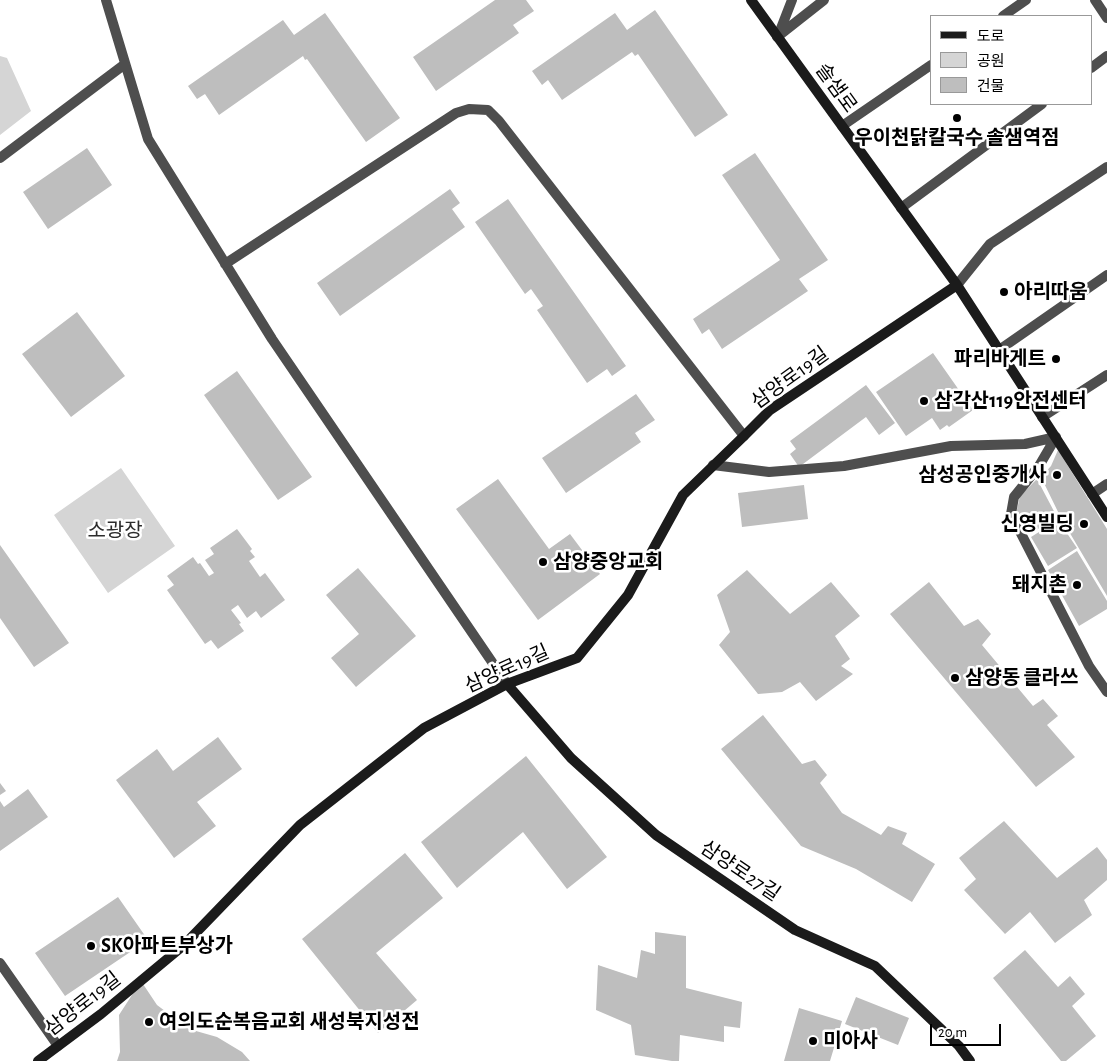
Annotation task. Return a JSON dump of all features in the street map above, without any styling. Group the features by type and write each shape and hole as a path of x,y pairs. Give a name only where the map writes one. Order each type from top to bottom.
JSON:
{"street":[{"path":"106,0 148,139 272,339 507,684"},
{"name":"솔샘로","path":"751,0 957,285 1107,517"},
{"path":"777,37 792,0"},
{"path":"777,37 824,0"},
{"path":"1004,15 1026,0"},
{"path":"1095,0 1107,18"},
{"path":"1092,67 1107,56"},
{"path":"0,158 126,64"},
{"path":"842,126 930,66"},
{"path":"901,208 1041,105"},
{"path":"225,264 456,113 469,109 488,110 499,121 744,436"},
{"path":"957,285 990,244 1107,167"},
{"path":"999,350 1107,275"},
{"name":"삼양로19길","path":"38,1061 101,1014 184,945 300,825 424,728 507,684 577,658 628,595 683,495 770,410 957,285"},
{"path":"1042,416 1107,375"},
{"path":"713,466 769,472 844,466 951,446 1025,444 1056,437"},
{"path":"1056,437 1039,466 1014,496 1011,514 1089,666 1107,692"},
{"path":"1092,494 1107,484"},
{"name":"삼양로27길","path":"507,684 571,758 656,834 795,930 875,966 959,1046 970,1061"},
{"path":"0,963 58,1046"}],"green space":[{"path":"0,56 7,58 31,111 0,135"},
{"name":"소광장","path":"121,468 175,546 108,593 54,515"}],"building":[{"path":"495,0 526,0 534,11 513,25 519,33 436,91 413,57"},
{"path":"655,10 728,115 695,137 638,54 635,56 632,52 562,100 548,80 542,85 532,71 615,13 627,30"},
{"path":"325,13 400,118 366,142 303,56 219,115 205,94 197,99 188,86 283,20 294,35"},
{"path":"87,148 112,185 48,229 23,192"},
{"path":"755,153 828,260 799,279 808,291 722,349 709,329 702,334 693,319 780,260 722,175"},
{"path":"450,189 460,203 452,209 465,227 340,316 317,283"},
{"path":"508,199 626,366 612,376 607,369 587,383 537,310 543,306 531,289 525,294 475,222"},
{"path":"77,312 125,376 71,417 22,354"},
{"name":"삼각산119안전센터","path":"933,353 973,410 949,427 947,425 940,430 932,418 906,436 876,392"},
{"path":"237,371 312,477 278,500 204,395"},
{"path":"866,385 895,423 879,435 866,417 799,467 790,454 796,449 790,441"},
{"path":"636,394 655,420 635,433 641,442 566,493 542,458"},
{"name":"신영빌딩","path":"1058,450 1107,529 1107,596 1061,518 1041,477 1051,466"},
{"name":"삼양중앙교회","path":"498,479 549,549 570,534 600,574 538,620 456,509"},
{"path":"1037,479 1057,517 1030,534 1016,514 1020,496"},
{"path":"804,485 808,519 742,527 738,493"},
{"path":"1058,520 1077,548 1048,566 1031,537"},
{"path":"237,529 252,549 250,551 255,557 249,561 260,577 265,573 285,600 261,618 256,611 247,618 238,605 231,610 241,623 239,624 244,631 218,649 211,640 205,644 167,590 174,585 167,576 193,557 209,576 214,573 205,560 214,554 210,548"},
{"path":"0,545 69,643 34,667 0,618"},
{"name":"돼지촌","path":"1077,551 1107,601 1107,609 1079,626 1048,570"},
{"path":"358,568 416,636 356,687 331,658 359,634 326,595"},
{"path":"747,570 790,614 831,582 860,616 835,636 850,659 841,666 853,674 816,701 800,682 782,692 758,694 719,645 730,632 717,595"},
{"path":"929,582 964,626 978,619 991,634 982,645 1033,706 1043,699 1058,716 1047,725 1075,757 1036,787 890,614"},
{"path":"763,715 802,764 815,760 827,775 820,783 842,813 881,835 888,826 907,833 902,844 935,864 912,902 856,869 801,846 721,749"},
{"path":"218,737 242,769 197,802 216,826 174,858 116,780 157,749 173,771"},
{"path":"526,756 607,857 567,889 523,832 457,888 421,842"},
{"path":"0,783 6,791 0,795"},
{"path":"28,789 48,817 0,851 0,801 4,807"},
{"path":"1004,821 1057,878 1097,847 1107,860 1107,880 1084,900 1092,915 1055,943 1030,912 1005,934 964,890 976,879 959,858"},
{"path":"405,853 443,898 376,953 417,1000 378,1033 302,939"},
{"name":"SK아파트부상가","path":"118,897 148,940 65,996 35,953"},
{"path":"655,932 686,936 686,988 742,1002 740,1028 724,1026 724,1042 680,1035 679,1061 635,1055 631,1025 596,1010 598,965 637,978 641,950 655,954"},
{"path":"1025,950 1058,987 1070,976 1085,994 1072,1006 1096,1036 1066,1061 1061,1061 993,978"},
{"name":"여의도순복음교회 새성북지성전","path":"141,981 157,1005 189,1029 217,1037 242,1052 250,1061 117,1061 120,1052 119,1015"},
{"name":"미아사","path":"856,997 909,1018 898,1045 845,1024"},
{"name":"미아사","path":"799,1008 842,1021 830,1061 784,1061"}],"place":[{"name":"우이천닭칼국수 솔샘역점","path":"957,118"},
{"name":"아리따움","path":"1004,292"},
{"name":"파리바게트","path":"1056,359"},
{"name":"삼각산119안전센터","path":"924,401"},
{"name":"삼성공인중개사","path":"1057,475"},
{"name":"신영빌딩","path":"1084,524"},
{"name":"삼양중앙교회","path":"543,562"},
{"name":"돼지촌","path":"1077,585"},
{"name":"삼양동 클라쓰","path":"955,678"},
{"name":"SK아파트부상가","path":"91,946"},
{"name":"여의도순복음교회 새성북지성전","path":"149,1022"},
{"name":"미아사","path":"813,1041"}]}
